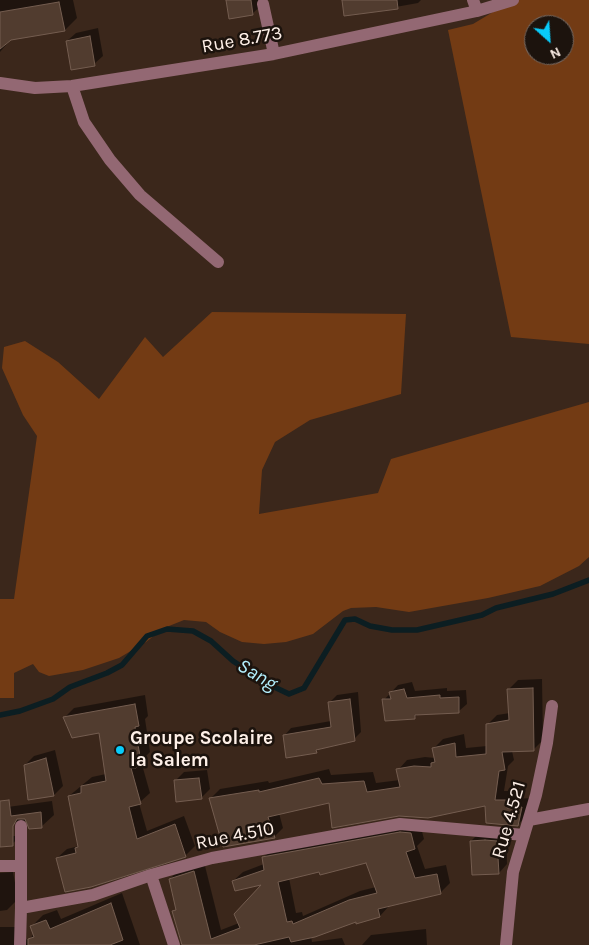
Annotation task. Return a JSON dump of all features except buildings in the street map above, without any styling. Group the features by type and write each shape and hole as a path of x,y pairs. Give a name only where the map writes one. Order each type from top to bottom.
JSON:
{"street":[{"name":"Rue 8.773","path":"0,83 35,88 72,86 274,54 475,5 513,0"},
{"path":"263,4 274,54"},
{"path":"72,86 84,122 110,160 140,195 218,262"},
{"name":"Rue 4.521","path":"506,945 514,872 529,820 547,743 552,706"},
{"path":"529,820 589,809"},
{"name":"Rue 4.510","path":"20,908 93,895 151,875 212,858 400,824 524,835"},
{"path":"20,945 21,826"},
{"path":"0,866 21,866"},
{"path":"151,875 174,945"}],"shaded area":[{"path":"501,0 589,0 589,344 511,337 448,30 473,24 503,6"},
{"path":"212,312 406,314 401,394 310,420 275,442 262,470 259,514 378,493 391,459 589,402 589,557 579,566 540,586 488,598 409,612 376,607 351,608 343,611 313,634 286,642 264,644 242,642 220,632 206,622 184,620 164,628 146,642 119,658 83,670 49,676 39,672 33,664 14,673 14,698 0,698 0,599 14,599 37,436 23,415 2,368 4,347 25,341 58,362 99,399 145,337 163,357"}],"waterway":[{"name":"Sang","path":"0,715 20,711 53,699 70,687 107,673 122,665 147,636 167,629 193,631 211,641 233,661 270,685 289,694 304,688 345,620 355,619 370,626 392,630 417,630 482,615 496,608 553,594 589,580"}],"place":[{"name":"Groupe Scolaire la Salem","path":"120,750"}]}
